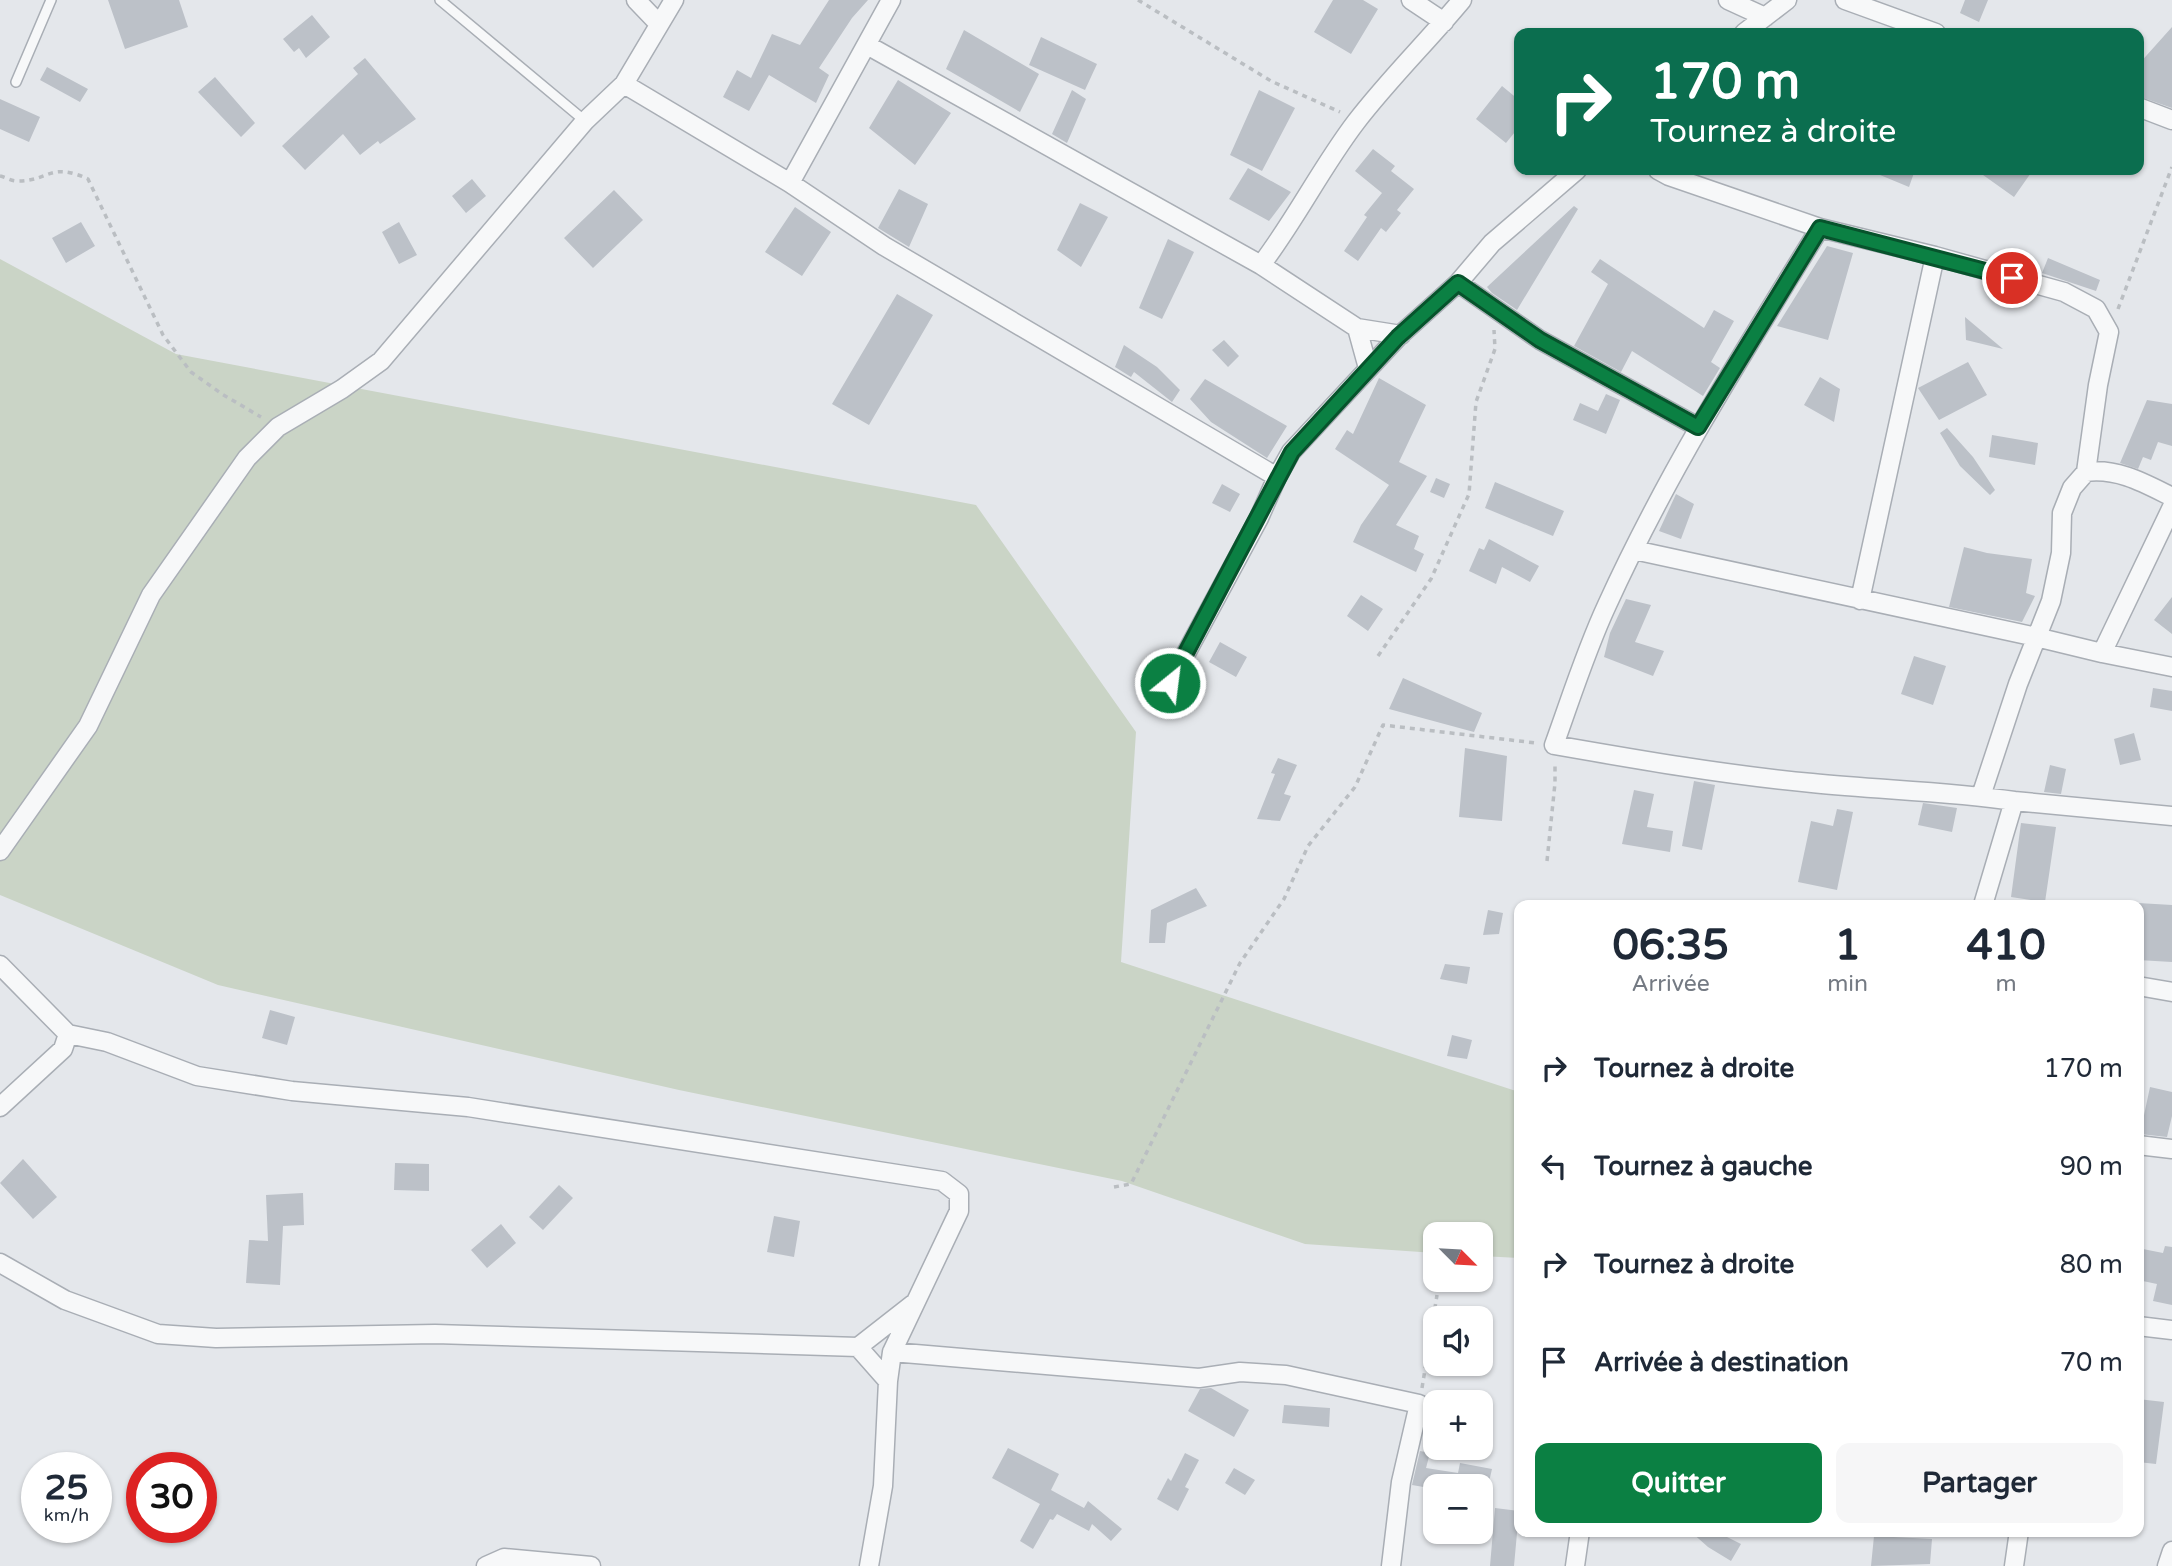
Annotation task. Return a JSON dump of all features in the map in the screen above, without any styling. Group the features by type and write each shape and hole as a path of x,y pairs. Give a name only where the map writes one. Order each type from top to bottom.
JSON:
{"street":[{"path":"636,0 659,24"},
{"path":"0,851 88,726 152,595 247,458 278,427 342,389 381,361 585,121 624,84 674,0"},
{"path":"790,183 891,0"},
{"path":"1411,0 1444,22"},
{"path":"1261,265 1283,236 1320,172 1358,120 1462,0"},
{"path":"1728,0 1765,16"},
{"path":"1750,28 1787,0"},
{"path":"1845,0 1922,28"},
{"path":"867,45 1261,265 1357,328 1401,335"},
{"path":"624,84 790,183 884,246 1277,477"},
{"path":"2144,109 2172,120"},
{"path":"1170,683 1292,452 1368,368 1458,283 1492,243 1571,175"},
{"path":"1667,175 1820,228 2064,292 2096,309 2109,332 2098,386 2086,472 2072,488 2062,513 2061,553 2051,601 1981,796"},
{"path":"1820,228 1698,427 1634,550 1606,606 1554,745 1704,771 2172,816"},
{"path":"1860,600 1935,256"},
{"path":"1458,283 1540,340 1698,427"},
{"path":"1357,328 1368,368"},
{"path":"2086,472 2104,470 2115,473 2172,497"},
{"path":"2102,653 2172,507"},
{"path":"1634,550 2172,667"},
{"path":"1984,900 2014,801"},
{"path":"0,965 68,1034 107,1042 197,1076 292,1091 468,1107 942,1181 959,1195 960,1211 892,1352 883,1486 869,1566"},
{"path":"2144,987 2172,992"},
{"path":"0,1107 62,1049 68,1034"},
{"path":"2144,1146 2172,1149"},
{"path":"0,1263 65,1300 158,1334 216,1338 435,1334 858,1347 915,1302"},
{"path":"2144,1327 2172,1330"},
{"path":"858,1347 888,1381"},
{"path":"892,1352 1199,1378 1240,1372 1286,1375 1419,1404 1401,1482 1391,1566"},
{"path":"1575,1566 1579,1537"},
{"path":"2014,1566 2018,1537"},
{"path":"2167,1566 2172,1551"},
{"path":"486,1566 505,1558 591,1566"}],"lane":[{"path":"16,82 51,0"},
{"path":"440,0 585,121"}],"path":[{"path":"1138,0 1271,81 1358,120"},
{"path":"2109,332 2172,167"},
{"path":"0,176 16,181 52,172 71,171 88,179 163,335 191,372 278,427"},
{"path":"1378,656 1431,579 1469,494 1476,402 1495,349 1492,307"},
{"path":"1114,1187 1131,1184 1240,963 1284,899 1308,846 1356,787 1383,725 1554,745 1555,783 1547,861"},
{"path":"1419,1404 1437,1295"}],"green space":[{"path":"0,259 176,354 976,505 1136,732 1121,962 1514,1090 1514,1258 1493,1257 1493,1222 1423,1222 1423,1252 1305,1244 1122,1181 679,1090 218,985 0,895"}],"building":[{"path":"108,0 179,0 188,27 125,49"},
{"path":"829,0 868,0 852,18 819,68 829,75 816,103 769,75 749,111 723,97 737,70 751,78 772,34 800,45"},
{"path":"1333,0 1363,0 1378,9 1351,54 1314,32"},
{"path":"1965,0 1988,0 1979,22 1960,13"},
{"path":"312,15 330,37 306,58 299,48 294,52 283,39"},
{"path":"2172,27 2172,108 2144,98 2144,58"},
{"path":"964,30 1039,74 1020,112 946,69"},
{"path":"1041,37 1097,64 1085,90 1029,65"},
{"path":"365,58 416,119 360,155 343,134 305,170 282,146 358,74 353,68"},
{"path":"47,67 88,89 80,102 40,80"},
{"path":"215,77 255,123 241,137 198,92"},
{"path":"898,80 951,113 915,165 869,128"},
{"path":"1502,86 1514,96 1514,133 1506,143 1476,119"},
{"path":"1072,90 1086,99 1067,143 1052,134"},
{"path":"1259,90 1295,108 1262,171 1230,155"},
{"path":"0,99 40,117 29,142 0,129"},
{"path":"1373,149 1395,166 1391,171 1414,189 1397,210 1401,213 1386,232 1381,228 1358,261 1344,251 1367,217 1364,215 1382,193 1355,171"},
{"path":"1248,168 1291,192 1269,221 1229,199"},
{"path":"1880,175 1913,175 1909,187"},
{"path":"1983,175 2029,175 2014,197"},
{"path":"472,179 486,196 466,213 452,196"},
{"path":"899,189 928,204 909,247 878,228"},
{"path":"614,190 643,220 593,268 564,238"},
{"path":"1080,203 1108,217 1081,267 1057,250"},
{"path":"1574,206 1578,209 1517,310 1492,293 1487,287"},
{"path":"795,207 831,232 802,276 765,252"},
{"path":"81,222 95,246 66,263 52,238"},
{"path":"399,222 417,255 399,264 382,232"},
{"path":"1168,239 1194,252 1162,319 1139,308"},
{"path":"1827,246 1853,253 1828,340 1777,326"},
{"path":"2048,258 2100,280 2096,291 2042,273"},
{"path":"1600,259 1704,328 1714,310 1734,321 1711,362 1720,368 1703,396 1632,351 1621,372 1574,346 1608,284 1591,272"},
{"path":"897,294 933,315 869,425 832,404"},
{"path":"1965,317 2003,349 1966,340"},
{"path":"1224,340 1239,356 1228,367 1212,350"},
{"path":"1124,345 1157,367 1180,390 1172,402 1134,372 1131,377 1115,367"},
{"path":"1968,362 1987,395 1939,420 1918,388"},
{"path":"1820,377 1840,389 1834,422 1804,405"},
{"path":"1379,378 1426,405 1399,462 1427,476 1396,525 1419,536 1414,549 1424,554 1416,572 1353,542 1361,525 1389,485 1335,449 1347,430 1353,434"},
{"path":"1205,379 1287,426 1267,458 1211,422 1190,399"},
{"path":"1606,394 1620,400 1606,434 1573,420 1580,403 1598,411"},
{"path":"2147,400 2172,404 2172,446 2158,442 2151,460 2143,457 2138,469 2120,463"},
{"path":"1947,428 1973,457 1995,490 1990,495 1960,466 1940,433"},
{"path":"1992,435 2038,443 2035,465 1989,457"},
{"path":"1436,478 1450,484 1444,498 1430,492"},
{"path":"1495,482 1564,511 1553,536 1485,508"},
{"path":"1222,484 1240,494 1230,512 1212,503"},
{"path":"1676,494 1694,504 1681,539 1659,531"},
{"path":"1489,539 1539,566 1530,582 1502,567 1496,584 1469,571 1479,548 1484,550"},
{"path":"1964,547 2032,559 2026,593 2035,596 2022,622 1949,607"},
{"path":"1361,595 1383,609 1368,631 1347,616"},
{"path":"2172,597 2172,634 2154,620"},
{"path":"1626,599 1651,605 1635,642 1664,651 1653,676 1604,657 1610,633"},
{"path":"1220,642 1247,657 1236,677 1209,662"},
{"path":"1914,656 1946,666 1933,705 1901,694"},
{"path":"1403,678 1482,713 1474,732 1389,709"},
{"path":"2153,688 2172,691 2172,711 2150,707"},
{"path":"2134,733 2141,760 2120,765 2114,739"},
{"path":"1465,748 1507,756 1502,821 1459,817"},
{"path":"1278,758 1297,765 1284,794 1291,796 1280,821 1257,819 1275,774 1271,773"},
{"path":"2050,765 2066,769 2061,794 2044,792"},
{"path":"1694,781 1715,785 1702,850 1682,846"},
{"path":"1634,790 1654,794 1647,827 1673,831 1670,852 1622,844"},
{"path":"1923,803 1957,808 1952,832 1918,825"},
{"path":"1837,809 1853,812 1837,890 1798,882 1811,821 1833,826"},
{"path":"2021,823 2056,827 2045,900 2011,897"},
{"path":"1196,888 1207,906 1167,923 1165,943 1149,943 1151,910"},
{"path":"2144,903 2172,905 2172,962 2144,960"},
{"path":"1488,910 1503,913 1499,934 1483,935"},
{"path":"1445,964 1470,967 1467,984 1440,979"},
{"path":"270,1010 295,1017 287,1045 262,1038"},
{"path":"1452,1035 1472,1040 1467,1059 1447,1056"},
{"path":"2150,1087 2172,1092 2172,1116 2167,1137 2144,1134 2144,1115"},
{"path":"23,1159 57,1197 33,1219 0,1183"},
{"path":"395,1163 429,1164 429,1191 394,1190"},
{"path":"559,1185 573,1198 543,1230 529,1217"},
{"path":"303,1193 304,1225 283,1226 280,1285 246,1283 249,1240 268,1241 266,1195"},
{"path":"774,1216 800,1221 794,1257 767,1252"},
{"path":"501,1224 516,1243 487,1268 471,1250"},
{"path":"2165,1246 2172,1247 2172,1305 2153,1301 2157,1284 2144,1281 2144,1249 2163,1253"},
{"path":"1211,1388 1249,1410 1234,1437 1188,1411 1200,1389"},
{"path":"2144,1400 2164,1402 2156,1464 2144,1463"},
{"path":"1284,1405 1330,1408 1329,1427 1282,1423"},
{"path":"1008,1448 1059,1474 1051,1490 1084,1508 1088,1501 1122,1529 1111,1541 1092,1524 1089,1531 1057,1514 1053,1520 1050,1519 1033,1549 1020,1541 1040,1504 992,1478"},
{"path":"1420,1451 1423,1452 1423,1460 1428,1460 1426,1468 1458,1473 1460,1463 1492,1469 1491,1474 1423,1474 1423,1487 1412,1485"},
{"path":"1185,1453 1199,1460 1185,1487 1189,1489 1178,1511 1157,1499 1168,1478 1171,1481"},
{"path":"1234,1468 1255,1480 1245,1495 1225,1483"},
{"path":"1495,1508 1514,1510 1514,1537 1517,1537 1514,1566 1490,1566"},
{"path":"1697,1537 1727,1537 1741,1544 1731,1561"},
{"path":"1874,1537 1932,1539 1930,1564 1871,1566"}],"route":[{"path":"1170,683 1292,452 1398,337 1458,283 1540,340 1698,427 1820,228 2012,278"}]}
